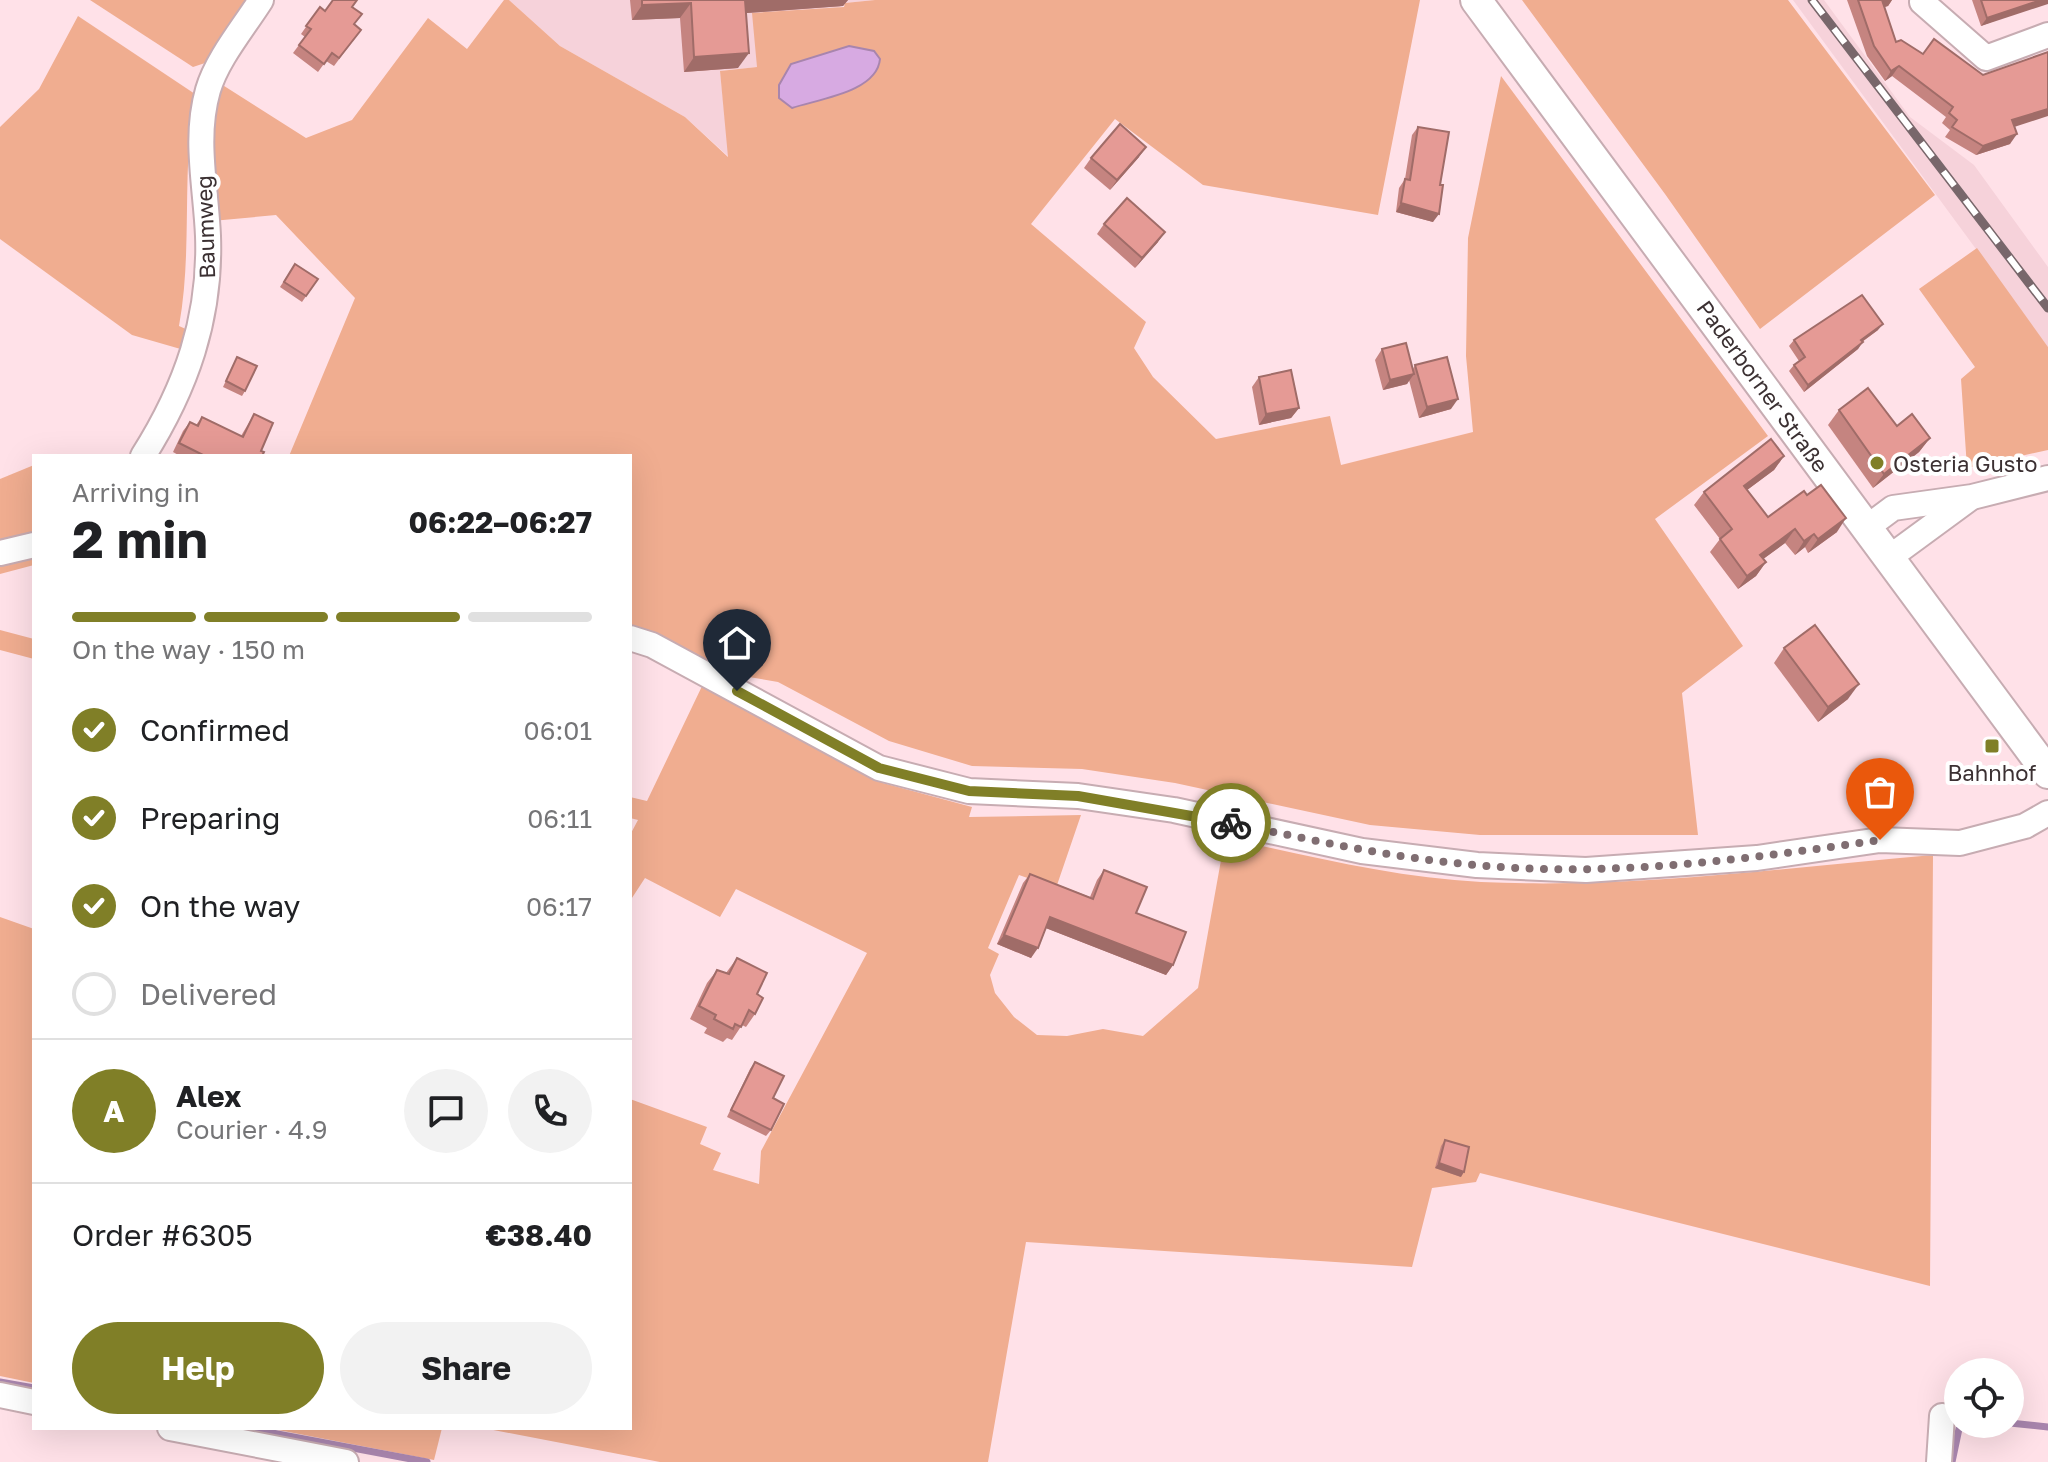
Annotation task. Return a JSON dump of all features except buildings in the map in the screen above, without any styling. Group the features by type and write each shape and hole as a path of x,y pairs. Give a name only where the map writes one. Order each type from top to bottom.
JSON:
{"main road":[{"name":"Paderborner Straße","path":"1476,0 2048,773"}],"street":[{"name":"Baumweg","path":"144,454 170,413 200,338 207,290 208,238 200,135 209,88 261,0"},
{"path":"1922,2 1986,58 2048,35"},
{"path":"1866,528 1893,508 1972,497 2048,478"},
{"path":"1890,557 1972,497"},
{"path":"0,553 32,545"},
{"path":"632,639 652,645 879,768 969,791 1078,796 1174,810 1362,851 1477,865 1586,870 1757,858 1880,840 1960,843 2025,826 2048,813"},
{"path":"0,1395 32,1402"},
{"path":"1939,1462 1942,1416"},
{"path":"180,1430 346,1462"}],"shaded area":[{"path":"90,0 249,0 211,61 193,67"},
{"path":"504,0 509,0 560,46 685,117 728,157 720,71 757,67 752,13 844,7 845,3 875,0 1420,0 1378,215 1203,185 1115,119 1031,224 1146,322 1134,348 1153,377 1216,439 1330,416 1341,465 1473,432 1466,356 1468,238 1501,76 1768,436 1655,519 1743,646 1682,693 1698,835 1480,835 1370,825 1175,783 1082,769 972,766 889,741 778,682 737,675 632,629 632,454 290,454 355,298 276,215 212,221 210,144 221,84 306,138 352,120 428,18 467,49"},
{"path":"509,0 875,0 845,3 757,67 720,71 729,157 685,117 560,46"},
{"path":"1522,0 1788,0 1935,195 1760,329"},
{"path":"1793,0 1824,0 1910,117 1974,165 2048,267 2048,347"},
{"path":"78,16 195,94 179,326 188,330 184,350 132,335 0,239 0,127 39,89"},
{"path":"849,46 874,51 880,59 869,79 845,92 792,108 779,98 779,85 791,64"},
{"path":"1977,248 2048,347 2048,450 1967,468 1961,379 1975,367 1919,289"},
{"path":"32,466 32,535 0,543 0,479"},
{"path":"32,551 32,566 0,574 0,559"},
{"path":"0,630 32,638 32,658 0,650"},
{"path":"704,682 883,783 972,807 969,817 1081,815 1056,888 1019,875 988,948 999,954 990,975 995,993 1014,1017 1037,1035 1067,1036 1103,1029 1143,1036 1198,988 1225,838 1352,865 1417,876 1481,882 1651,880 1933,855 1930,1286 1480,1173 1476,1182 1432,1188 1412,1267 1026,1242 988,1462 660,1462 493,1430 632,1430 632,1100 707,1127 700,1144 721,1153 713,1170 759,1184 761,1151 867,953 736,889 720,917 645,878 632,898 632,831 638,820 632,818 632,797 647,801"},
{"path":"0,917 32,928 32,1383 0,1376"},
{"path":"278,1430 442,1430 434,1460"}],"waterway":[{"path":"0,1382 32,1388"},
{"path":"2024,1424 2048,1427"},
{"path":"257,1430 427,1462"},
{"path":"1952,1462 1957,1438"}],"railway":[{"path":"1812,0 2048,308"}],"way so far":[{"path":"1231,823 1362,851 1477,865 1586,870 1757,858 1880,840"}],"place":[{"name":"Osteria Gusto","path":"1877,463"},
{"name":"Bahnhof","path":"1992,746"}],"route":[{"path":"737,691 879,768 969,791 1078,796 1174,810 1231,823"}]}
